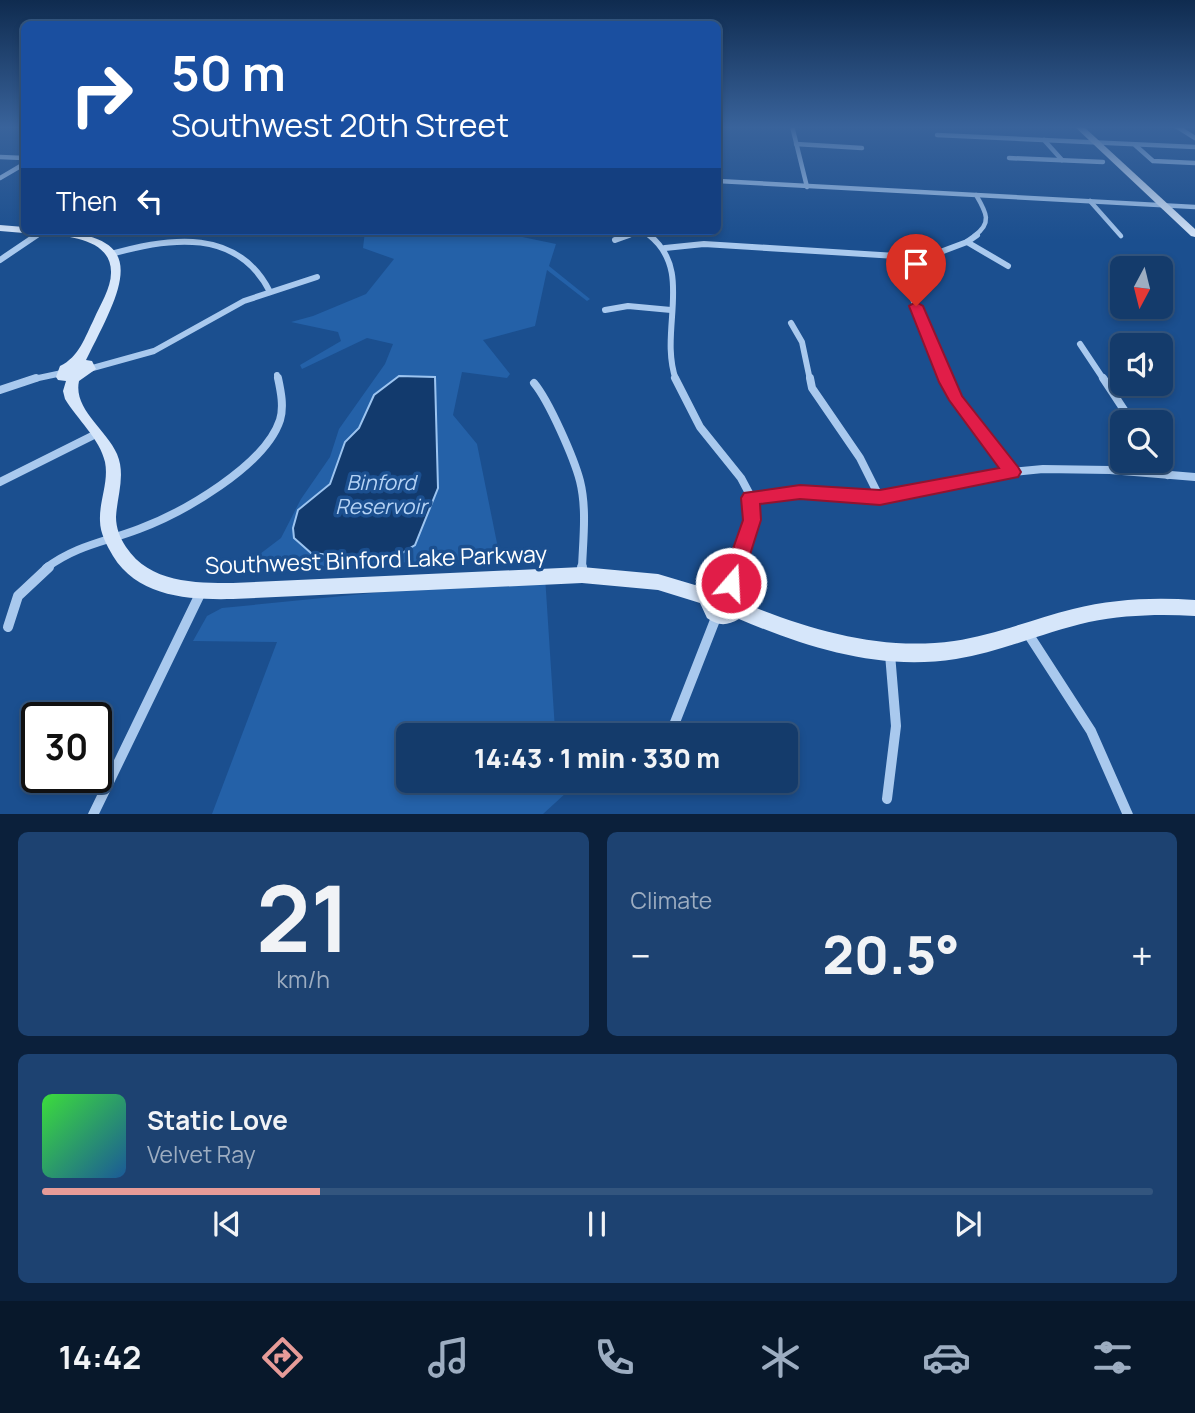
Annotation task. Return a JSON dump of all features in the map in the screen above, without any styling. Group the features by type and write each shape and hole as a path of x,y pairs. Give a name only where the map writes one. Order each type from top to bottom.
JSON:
{"street":[{"path":"801,164 807,187"},
{"path":"1119,164 1195,234"},
{"path":"0,178 21,166"},
{"path":"721,181 840,191 976,195 1195,207"},
{"path":"737,183 737,193"},
{"path":"665,248 704,243 896,256 935,254 967,242 983,230 987,214 976,195"},
{"path":"1090,201 1121,236"},
{"path":"0,228 21,230"},
{"path":"0,260 37,235"},
{"path":"73,235 90,240 111,254 117,268 116,280 75,371 70,390 72,400 107,448 113,466 108,523 112,537"},
{"path":"615,240 629,235"},
{"path":"647,235 665,248 673,274 667,350 683,397 712,444 740,477 751,498 750,530 728,591"},
{"path":"111,254 162,241 210,246 246,259 258,270 270,292"},
{"path":"967,242 1008,266"},
{"path":"896,256 946,382 956,400 1012,472"},
{"path":"0,390 32,379 126,361 154,351 231,308 317,277"},
{"path":"605,310 628,306 671,310"},
{"path":"791,323 802,342 812,388 860,458 880,498"},
{"path":"1080,344 1124,410"},
{"path":"8,627 18,596 41,573 86,545 145,527 190,506 220,487 242,468 268,440 281,421 284,402 277,375"},
{"path":"534,383 545,396 580,481 584,523 582,575"},
{"path":"0,482 96,434"},
{"path":"751,498 800,492 880,498 1012,472 1079,469 1195,477"},
{"name":"Southwest Binford Lake Parkway","path":"112,537 120,554 141,574 164,585 201,592 582,575 658,582 708,597"},
{"path":"676,723 727,612 737,600 728,591 716,590 708,597 709,607 727,612 827,643 890,653 956,650 1108,610 1156,606 1195,608"},
{"path":"93,814 201,592"},
{"path":"1026,631 1091,731 1128,814"},
{"path":"887,799 895,765 897,708 890,653"}],"shaded area":[{"path":"365,235 513,235 556,244 549,266 590,299 587,301 547,270 535,326 483,340 510,374 507,378 462,372 453,415 477,444 500,558 239,570 281,538 301,499 330,457 339,429 385,364 393,344 367,338 302,369 300,365 341,341 338,332 291,322 366,294 394,259 363,248"},
{"path":"545,576 555,723 396,723 396,793 566,793 543,814 212,814 277,642 193,641 207,616 222,608"}],"water":[{"name":"Binford Reservoir","path":"399,376 435,377 438,488 415,545 402,553 367,557 311,553 294,538 293,528 298,510 330,484 345,442 359,428 374,395"}],"route":[{"path":"731,583 750,530 751,498 800,492 880,498 1012,472 956,400 946,382 916,306"}]}
